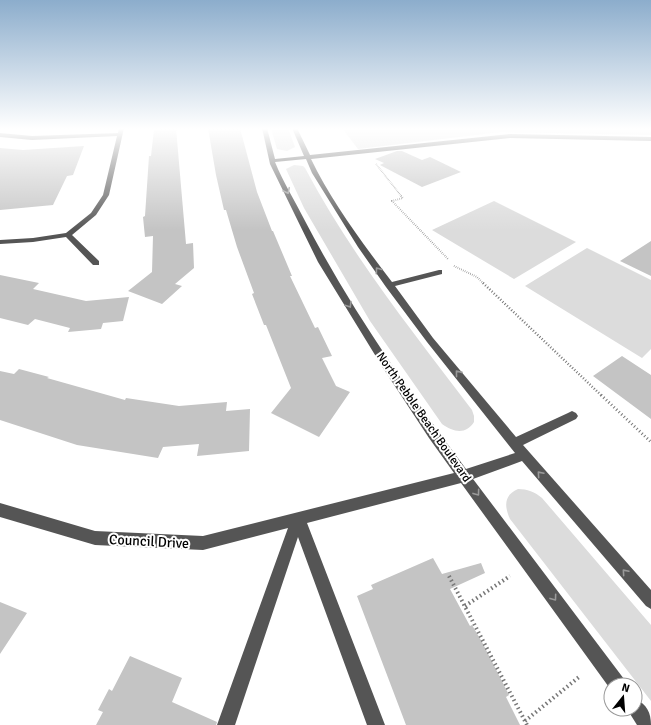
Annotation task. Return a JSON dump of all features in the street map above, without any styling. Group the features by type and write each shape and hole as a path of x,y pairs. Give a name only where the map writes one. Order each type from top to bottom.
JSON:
{"street":[{"path":"0,242 33,240 68,235 94,214 106,195 114,162"},
{"name":"North Pebble Beach Boulevard","path":"273,162 322,262 387,365 433,434 612,677"},
{"path":"310,162 315,173 362,248 430,340 524,455 651,601"},
{"path":"68,235 96,263"},
{"path":"389,285 439,272"},
{"path":"514,443 572,416"},
{"name":"Council Drive","path":"0,510 95,538 202,543 464,476 524,455"},
{"path":"226,725 298,518"},
{"path":"298,518 376,725"},
{"path":"642,717 648,725"}],"path":[{"path":"375,162 404,198 392,201 455,267 477,276 651,442"},
{"path":"449,576 526,723 579,677"},
{"path":"465,606 510,576"}],"shaded area":[{"path":"294,165 303,166 305,168 342,232 362,262 405,322 472,410 474,422 467,429 459,431 442,424 370,321 304,208 286,169"},
{"path":"494,201 576,242 514,279 432,230"},
{"path":"587,248 651,280 651,349 642,358 525,286"},
{"path":"518,489 531,491 542,498 651,625 651,701 643,691 643,677 632,677 510,519 506,501 513,491"}],"building":[{"path":"0,162 78,162 73,175 67,176 53,205 0,210"},
{"path":"149,162 179,162 186,244 193,243 194,268 175,284 182,286 162,304 128,291 152,272 153,236 145,237 143,217 145,216"},
{"path":"214,162 249,162 257,192 292,276 290,276 315,328 318,327 332,356 322,358 336,386 350,392 319,437 271,413 291,388 252,294 254,293 237,247 226,210 224,210"},
{"path":"381,162 440,162 461,172 422,187 380,165 384,163"},
{"path":"651,241 651,276 620,261"},
{"path":"0,275 39,283 33,289 86,301 129,297 123,321 103,323 101,329 68,332 70,328 35,319 28,325 0,318"},
{"path":"622,356 651,375 651,419 593,376"},
{"path":"19,369 125,400 126,398 179,406 227,402 226,411 250,409 249,451 197,456 199,444 163,447 158,458 77,445 0,420 0,371 14,374"},
{"path":"433,558 442,574 481,563 485,573 450,589 470,626 472,625 482,642 509,695 506,697 520,725 406,725 357,596 373,589 371,585"},
{"path":"0,602 27,613 0,654"},
{"path":"130,656 182,678 172,702 217,722 216,725 96,725 103,712 98,710 109,689 112,691"}]}
